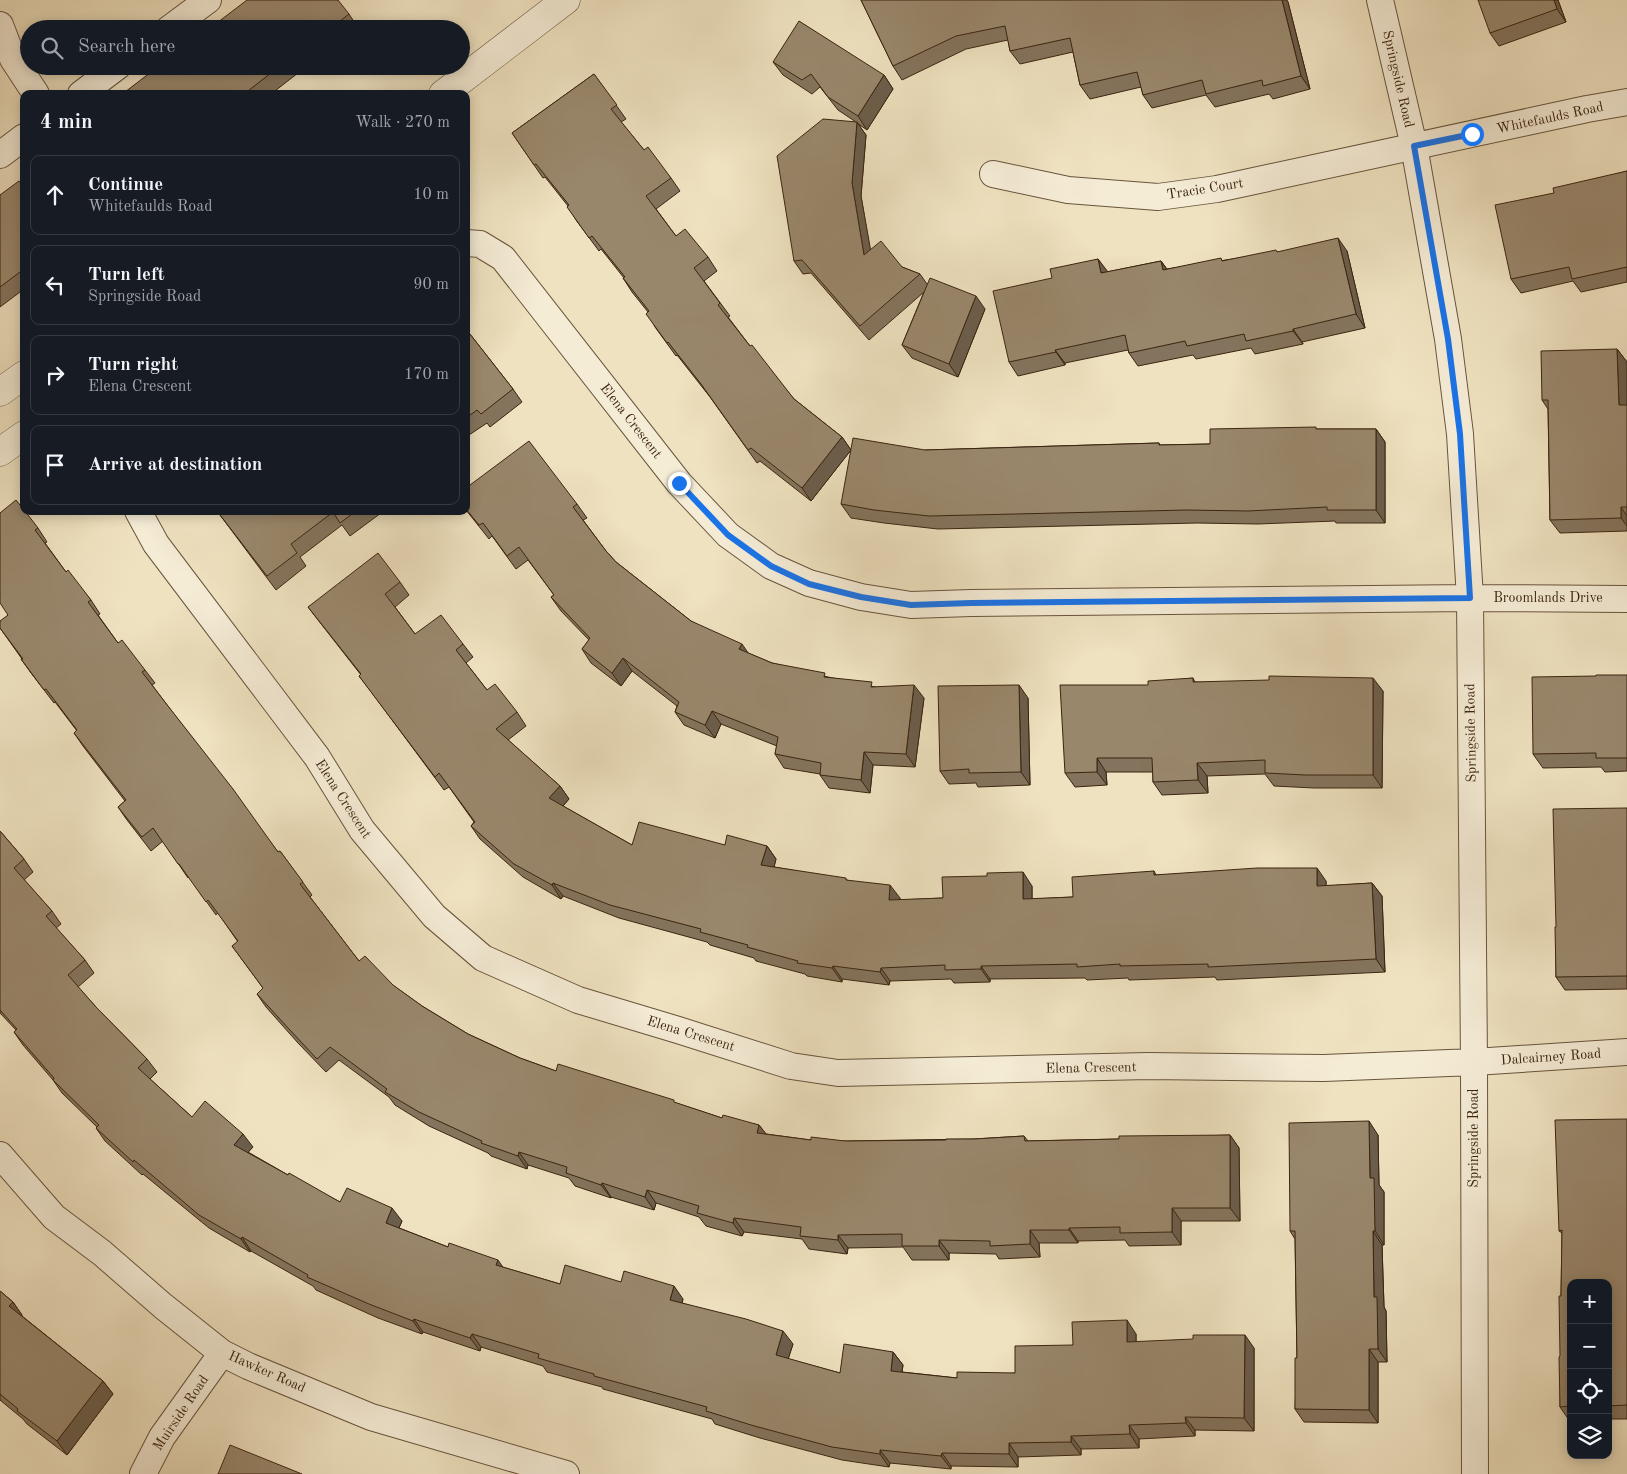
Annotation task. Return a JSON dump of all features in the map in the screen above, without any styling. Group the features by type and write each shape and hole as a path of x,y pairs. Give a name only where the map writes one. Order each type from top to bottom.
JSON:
{"street":[{"path":"181,20 208,0"},
{"path":"470,73 566,0"},
{"name":"Springside Road","path":"1380,0 1414,146 1448,339 1460,434 1470,598 1475,1474"},
{"path":"0,25 13,59 20,70"},
{"path":"24,75 33,90"},
{"path":"85,90 106,75"},
{"path":"448,90 468,75"},
{"name":"Whitefaulds Road","path":"1414,146 1627,102"},
{"path":"0,155 20,139"},
{"name":"Tracie Court","path":"994,174 1068,190 1158,197 1217,189 1414,146"},
{"name":"Elena Crescent","path":"470,243 480,244 503,258 679,483 728,535 771,566 809,584 861,597 911,605 991,602 1470,598"},
{"path":"0,392 20,378"},
{"path":"0,452 20,437"},
{"name":"Elena Crescent","path":"140,515 156,544 317,758 362,830 434,916 483,958 578,1000 792,1066 838,1073 1148,1066 1324,1068 1474,1062"},
{"name":"Broomlands Drive","path":"1470,598 1627,599"},
{"name":"Dalcairney Road","path":"1474,1062 1627,1052"},
{"name":"Hawker Road","path":"0,1156 54,1217 102,1253 222,1352 248,1366 371,1417 566,1474"},
{"name":"Muirside Road","path":"144,1474 162,1437 222,1352"}],"building":[{"path":"247,0 338,0 349,14 341,20 221,20"},
{"path":"861,0 1282,0 1301,76 1263,86 1262,80 1206,94 1202,80 1143,95 1137,72 1080,85 1070,38 1010,51 1005,26 956,36 893,66"},
{"path":"1478,0 1554,0 1557,9 1490,33"},
{"path":"799,21 884,75 858,116 828,97 811,74 802,80 773,62"},
{"path":"594,74 617,105 611,109 644,150 648,147 671,178 646,196 676,236 685,229 708,257 694,268 720,303 718,305 794,399 842,437 802,488 751,448 748,450 701,384 646,314 649,311 623,278 625,277 592,236 589,238 567,207 569,205 536,164 534,165 512,133"},
{"path":"147,75 268,75 249,90 128,90"},
{"path":"823,119 857,122 852,183 864,255 881,241 902,267 920,274 860,326 802,260 794,261 777,156"},
{"path":"1627,171 1627,267 1572,279 1569,267 1511,279 1495,205 1554,193 1553,188"},
{"path":"19,181 20,182 20,272 0,287 0,195"},
{"path":"1338,238 1356,314 1246,341 1244,334 1187,346 1185,341 1129,353 1125,335 1009,362 993,291 1052,278 1050,269 1098,259 1101,273 1161,261 1163,270 1221,258 1222,261 1276,250 1277,252"},
{"path":"930,278 976,296 949,364 902,345"},
{"path":"470,334 513,389 481,414 477,410 470,415"},
{"path":"1617,349 1619,405 1627,405 1627,507 1621,507 1621,518 1550,520 1548,400 1542,400 1541,351"},
{"path":"1316,427 1316,429 1376,429 1376,510 1327,510 1327,507 1248,511 1187,510 929,516 841,504 853,438 925,450 1159,443 1159,445 1210,444 1210,429"},
{"path":"529,441 577,504 573,507 606,551 616,562 691,621 742,644 739,649 772,663 825,673 824,677 872,682 871,687 914,685 906,754 864,752 861,780 820,775 821,763 775,754 778,737 712,711 705,725 675,712 679,702 623,658 612,673 582,649 590,638 551,597 554,595 519,547 507,556 483,523 479,525 470,514 470,485"},
{"path":"16,500 20,505 20,515 28,515 38,528 35,530 66,572 68,570 91,600 88,602 118,643 122,640 145,670 142,672 233,789 278,852 280,851 303,882 300,884 359,961 365,956 393,985 422,1006 468,1034 520,1058 556,1071 558,1064 674,1100 674,1102 722,1118 723,1115 759,1125 757,1133 811,1140 811,1137 845,1141 946,1140 1024,1136 1025,1141 1119,1139 1119,1136 1230,1135 1230,1208 1172,1208 1172,1232 1120,1233 1120,1227 1030,1230 1030,1244 990,1246 990,1241 939,1240 939,1246 902,1246 902,1234 838,1235 838,1240 800,1236 801,1227 734,1218 733,1223 697,1213 699,1206 647,1190 645,1197 602,1183 601,1185 566,1173 567,1167 519,1152 518,1156 481,1143 482,1141 419,1112 385,1092 387,1089 330,1047 317,1059 257,994 263,988 232,946 238,941 208,900 206,902 153,828 142,837 118,807 126,800 74,733 77,730 46,689 44,690 0,628 0,621 8,615 0,603 0,513"},
{"path":"220,515 329,515 291,544 297,553 267,576"},
{"path":"335,515 351,515 340,523"},
{"path":"378,553 400,582 385,594 415,634 441,615 463,644 456,650 487,690 495,684 517,712 496,729 560,786 549,798 632,845 639,822 725,845 727,835 767,846 761,865 846,878 846,880 890,885 889,900 943,898 942,877 987,876 987,873 1023,872 1023,899 1073,897 1072,877 1154,871 1154,875 1257,868 1317,868 1317,886 1372,883 1376,959 1208,967 1208,964 1120,966 1120,964 1077,967 1077,964 981,966 981,969 945,970 945,965 881,968 880,972 833,966 832,968 797,963 798,961 700,932 701,929 610,905 553,883 552,885 514,864 471,826 475,822 439,773 435,777 359,676 361,674 308,607"},
{"path":"1627,675 1627,758 1596,758 1596,753 1533,754 1532,677"},
{"path":"1269,676 1373,678 1373,775 1265,773 1265,760 1197,763 1198,780 1153,782 1152,758 1097,758 1097,772 1065,773 1060,685 1148,685 1148,681 1193,678 1193,682 1269,680"},
{"path":"1019,685 1021,772 969,773 969,769 940,771 938,686"},
{"path":"1627,808 1627,976 1556,977 1553,809"},
{"path":"0,831 24,859 14,868 52,911 46,916 85,960 68,975 96,1007 147,1059 138,1068 192,1117 205,1101 243,1134 234,1145 340,1202 347,1188 392,1208 386,1223 448,1247 449,1243 498,1260 496,1265 560,1284 565,1265 621,1282 624,1271 674,1286 670,1300 746,1319 783,1331 776,1355 840,1373 844,1344 893,1352 891,1371 957,1378 957,1372 1015,1373 1015,1346 1073,1345 1072,1322 1127,1320 1127,1342 1193,1339 1193,1335 1245,1335 1244,1418 1185,1417 1186,1423 1129,1425 1130,1434 1071,1436 1071,1442 1009,1443 1009,1454 942,1453 941,1456 880,1450 880,1454 832,1447 706,1411 707,1407 594,1376 594,1374 538,1358 539,1354 472,1334 470,1338 414,1319 413,1321 307,1277 308,1275 242,1237 241,1239 199,1215 134,1160 133,1162 96,1128 99,1125 53,1080 54,1078 14,1032 17,1029 0,1010"},
{"path":"1627,1119 1627,1405 1612,1406 1612,1279 1567,1279 1567,1406 1560,1407 1559,1296 1561,1296 1562,1230 1559,1231 1555,1120"},
{"path":"1369,1121 1370,1178 1374,1178 1374,1297 1377,1297 1378,1349 1369,1349 1369,1410 1295,1409 1295,1358 1297,1358 1295,1231 1290,1231 1289,1123"},
{"path":"0,1291 13,1302 9,1306 103,1381 57,1441 17,1411 18,1409 0,1394"},
{"path":"230,1445 302,1474 218,1474"}],"route":[{"path":"679,483 728,535 771,566 809,584 861,597 911,605 1470,598 1460,434 1448,339 1414,146 1472,134"}]}
